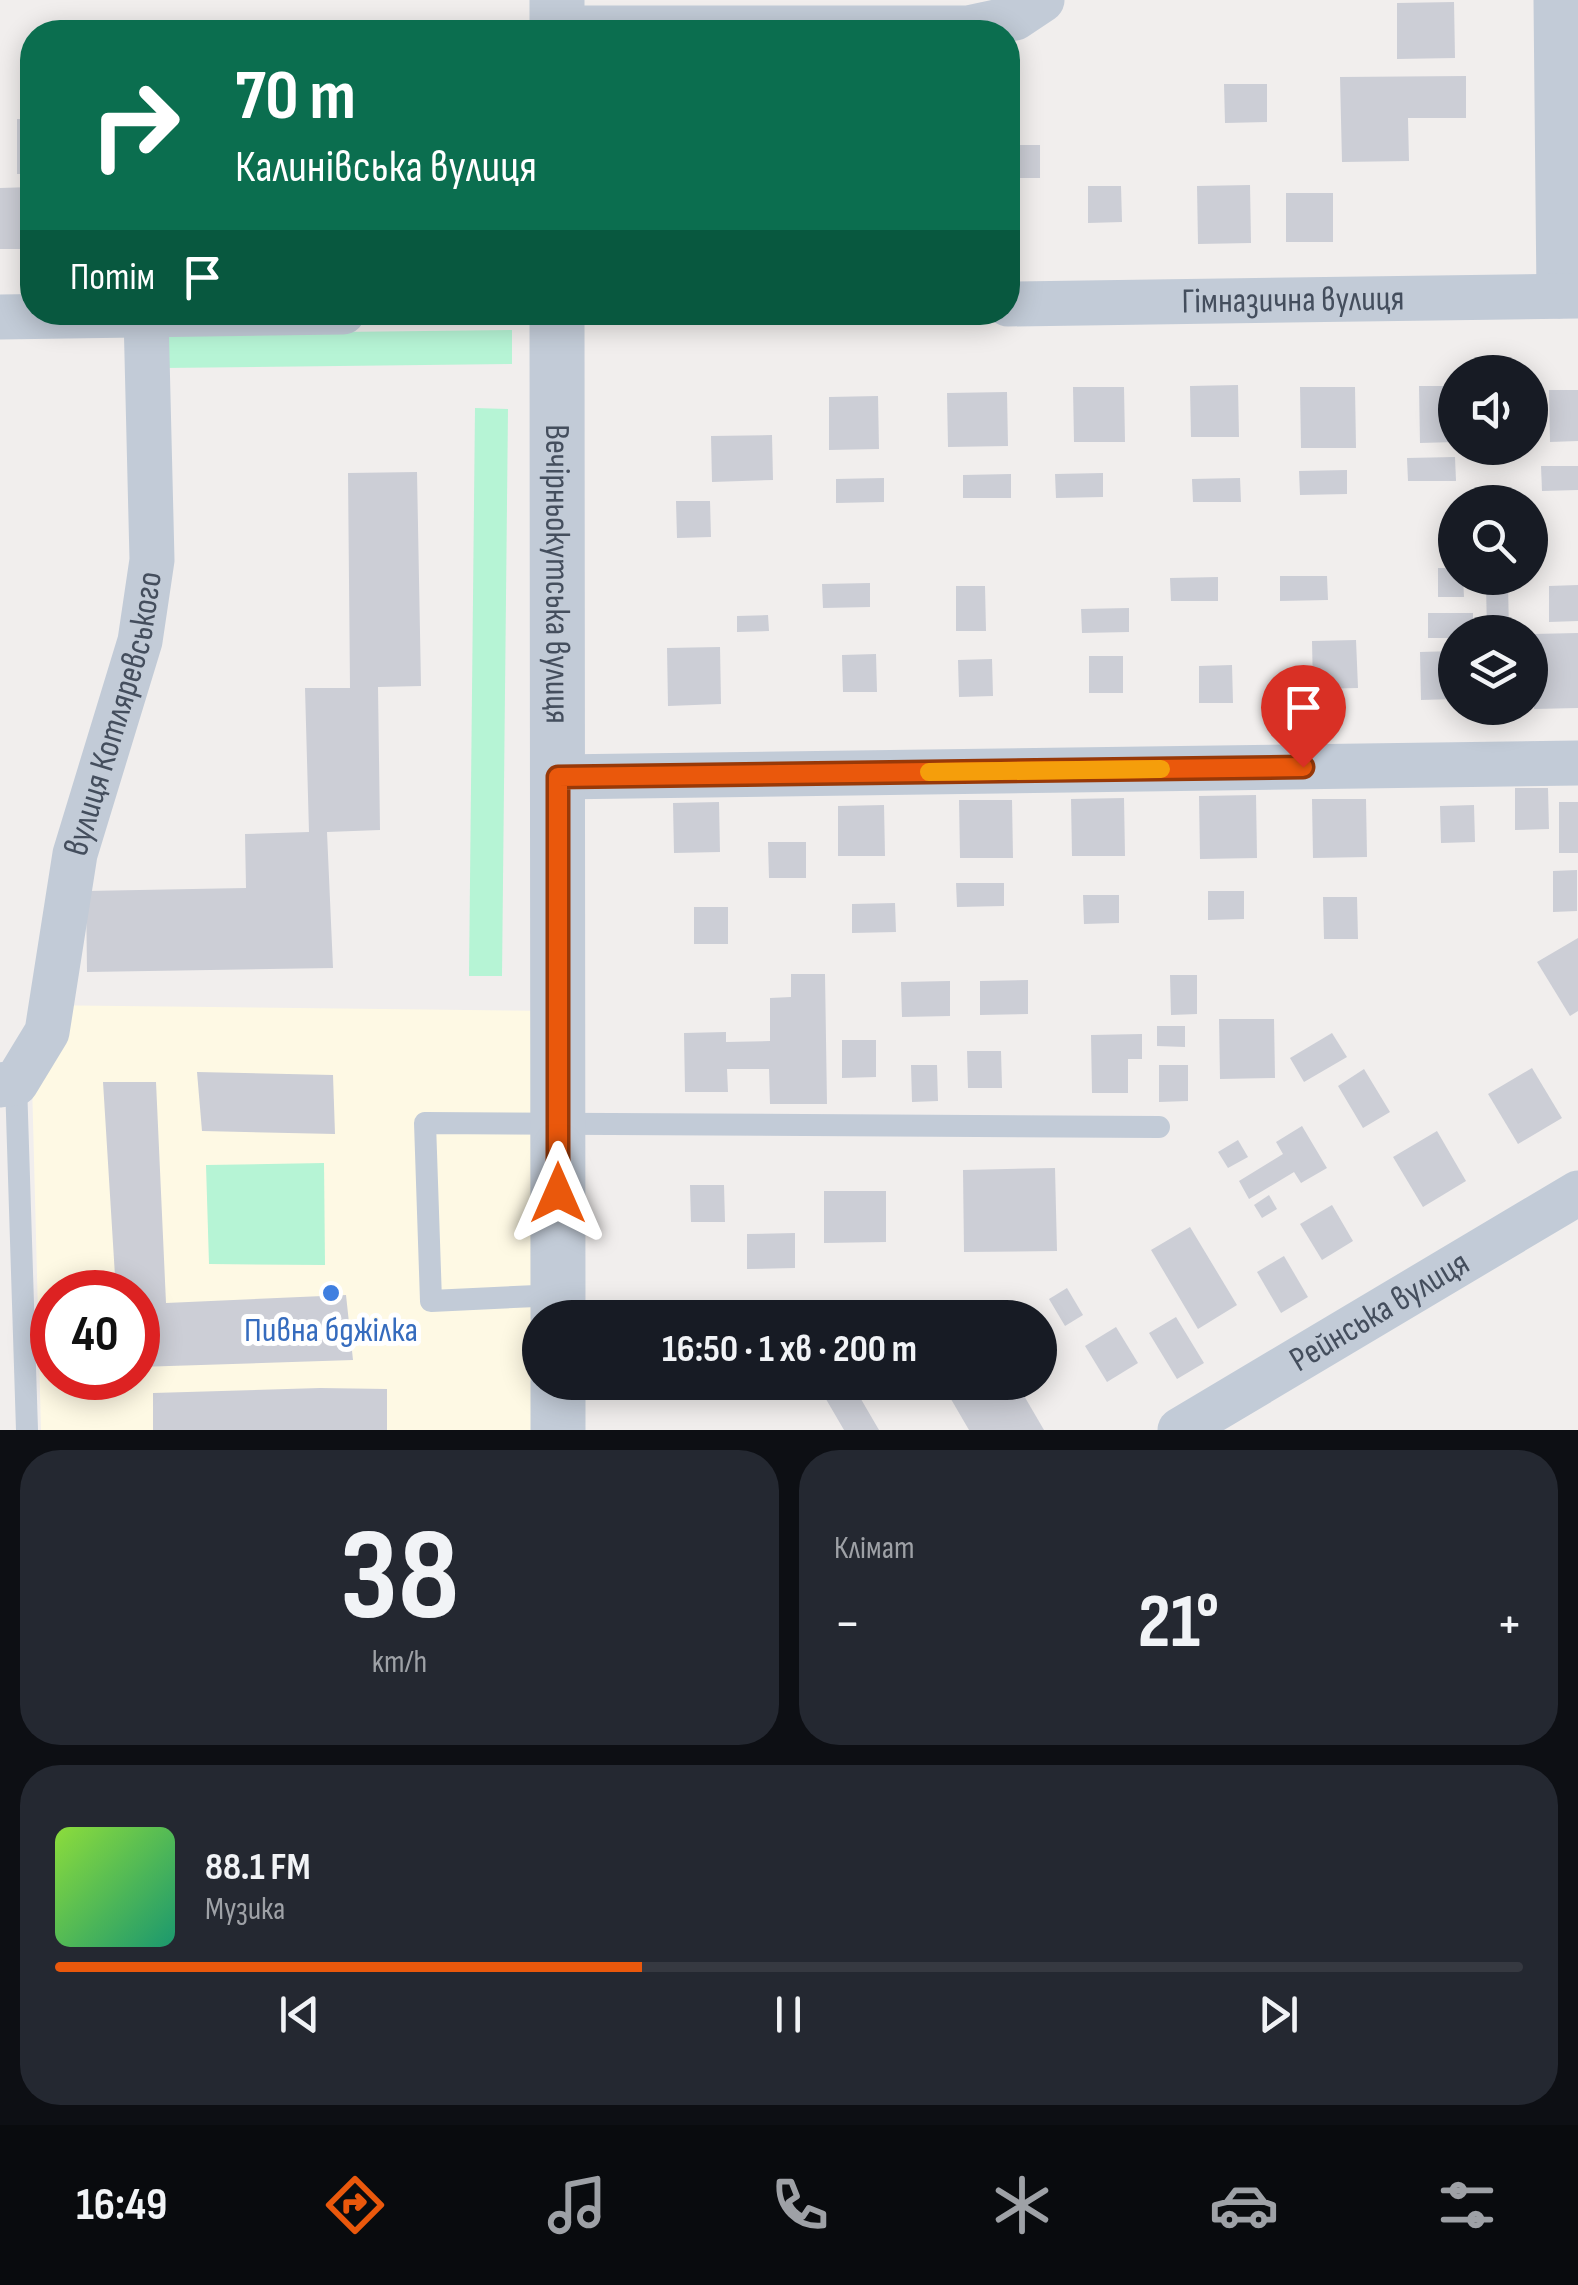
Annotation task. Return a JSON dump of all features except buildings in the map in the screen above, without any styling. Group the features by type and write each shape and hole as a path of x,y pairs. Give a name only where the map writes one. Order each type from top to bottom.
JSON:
{"street":[{"path":"1006,20 1042,0"},
{"path":"1556,0 1569,296"},
{"name":"Гімназична вулиця","path":"1020,304 1569,296"},
{"name":"вулиця Котляревського","path":"8,1084 47,1032 75,854 140,641 152,560 146,325"},
{"name":"Вечірньокутська вулиця","path":"557,325 558,1300"},
{"path":"558,777 1578,763"},
{"name":"Рейнська вулиця","path":"1180,1430 1578,1193"},
{"path":"558,1400 558,1430"}],"lane":[{"path":"8,1084 27,1430"},
{"path":"522,1305 431,1301 426,1123 1160,1127"}],"shaded area":[{"path":"30,1005 558,1011 541,1300 522,1300 522,1400 547,1400 558,1430 41,1430 40,1400 160,1400 160,1270 37,1270"}],"green space":[{"path":"512,330 512,364 163,368 163,334"},
{"path":"475,408 508,409 502,976 469,976"},
{"path":"324,1163 325,1265 209,1264 206,1165"}],"slow traffic":[{"path":"929,772 1161,769"}],"place":[{"name":"Пивна бджілка","path":"331,1293"}],"route":[{"path":"558,1193 558,777 1303,767"}]}
